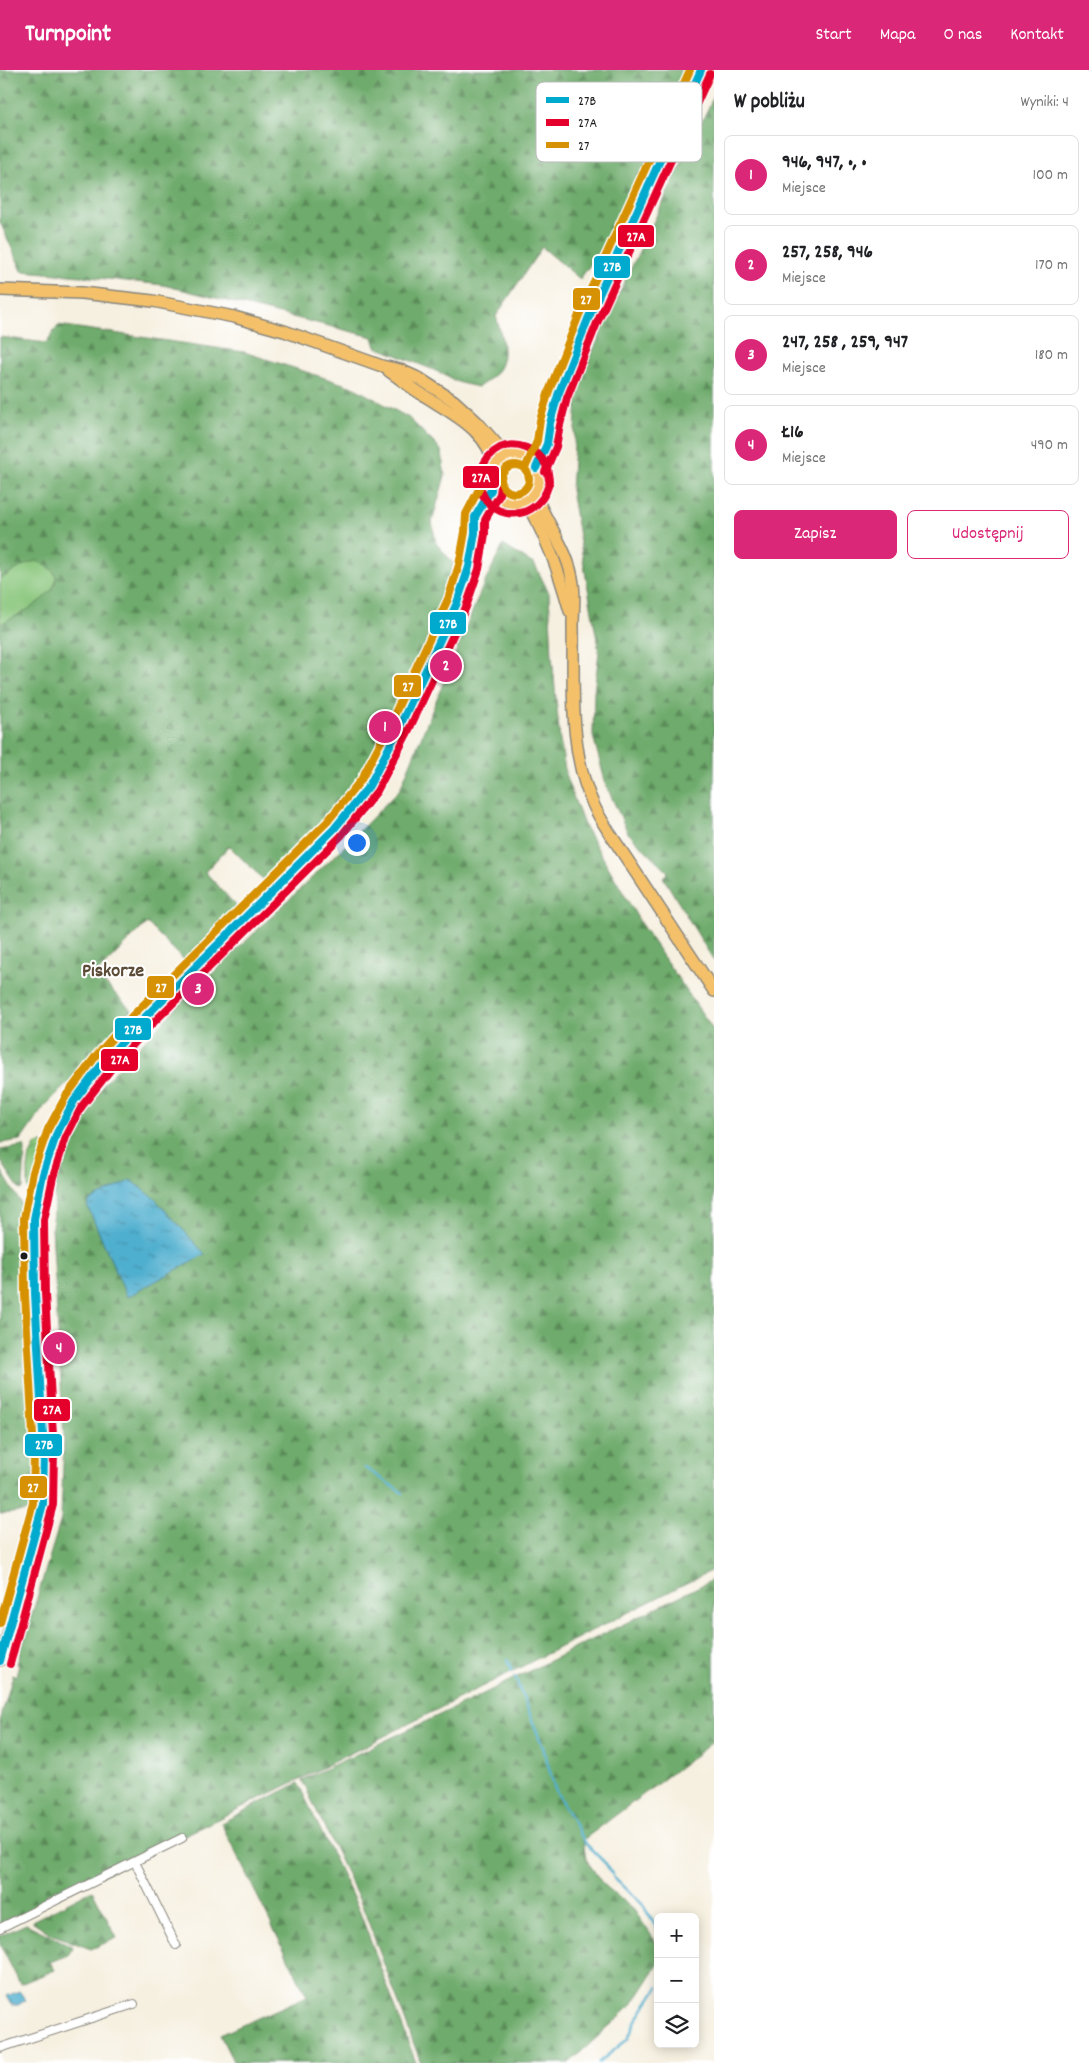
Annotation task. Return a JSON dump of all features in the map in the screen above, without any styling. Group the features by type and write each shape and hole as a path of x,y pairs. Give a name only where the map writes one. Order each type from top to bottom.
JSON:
{"main road":[{"path":"0,290 91,294 195,308 284,331 382,366 400,370 420,379 454,401 510,456"},
{"path":"382,366 423,395 462,419 485,445 494,467"},
{"path":"510,456 525,457 536,468 539,481 534,493 518,503 503,501 491,486 490,476 494,467 503,458 510,456"},
{"path":"534,493 567,558 573,584 576,723 580,757 594,806 609,832 714,991"},
{"path":"524,501 534,515 553,555 573,623"}],"street":[{"path":"696,82 702,70"},
{"path":"536,468 547,444 550,423 558,395 588,319 660,162"},
{"path":"525,457 536,447 550,423"},
{"path":"0,1661 40,1520 44,1492 44,1453 35,1294 34,1219 43,1174 57,1133 74,1100 102,1063 140,1022 334,828 368,786 396,736 457,603 469,568 475,533 475,516 491,490 491,486"},
{"path":"475,533 492,506 497,502 503,501"},
{"path":"0,1621 11,1623"},
{"path":"0,1928 182,1838"},
{"path":"135,1862 176,1945"},
{"path":"0,2048 134,2004"}],"green space":[{"path":"0,70 689,70 684,82 536,82 536,162 647,162 619,224 580,279 542,247 496,316 502,338 503,357 501,365 489,380 478,387 460,383 434,370 376,347 373,337 163,285 22,271 0,222"},
{"path":"714,96 714,961 663,877 668,872 628,833 606,785 593,736 594,692 599,652 571,490 578,385 611,310 682,162 702,162 702,121"},
{"path":"58,325 244,352 353,387 409,418 441,450 445,476 432,522 436,543 453,563 448,585 377,773 268,884 229,846 205,872 241,911 188,964 147,923 96,974 136,1015 44,1107 21,1140 0,1143 0,337 46,343"},
{"path":"503,545 535,565 549,593 552,656 560,741 567,780 584,825 643,927 714,1031 714,1569 304,1777 0,1925 0,1722 13,1675 16,1676 19,1665 17,1664 61,1519 64,1438 52,1227 57,1173 68,1143 105,1082 177,1007 346,845 400,789 482,588"},
{"path":"36,561 51,569 56,577 53,587 35,605 0,624 0,579 26,564"},
{"path":"44,1143 47,1146 35,1190 31,1192 28,1188 30,1155 36,1144"},
{"path":"24,1146 23,1189 20,1190 0,1160 0,1150"},
{"path":"0,1168 26,1212 22,1276 36,1487 32,1511 0,1514"},
{"path":"714,1579 714,1741 583,1840 586,1859 602,1883 634,1910 654,1939 654,1971 631,2006 569,2063 421,2063 363,1908 302,1780 473,1699"},
{"path":"298,1783 359,1910 416,2063 234,2063 220,2035 307,1996 221,1823"},
{"path":"92,1890 117,1938 91,1949 51,1934 32,1921"},
{"path":"26,1924 73,1948 68,1955 50,1962 55,1970 20,1984 0,1944 0,1936"}],"water":[{"path":"131,1180 154,1198 205,1254 127,1297 87,1205 89,1201"},
{"path":"19,1991 26,2000 18,2005 12,2005 7,1996"}],"waterway":[{"path":"365,1468 403,1493"},
{"path":"507,1659 512,1672"},
{"path":"515,1677 543,1747 555,1789 562,1802 586,1844 606,1864 614,1877 642,1904 654,1924"},
{"path":"598,2063 628,2039 635,2022 654,1993"}],"transit line":[{"name":"27","path":"685,82 690,70"},
{"name":"27B","path":"696,82 701,70"},
{"name":"27A","path":"702,92 710,74"},
{"name":"27","path":"527,464 537,441 540,420 549,391 579,315 648,162"},
{"name":"27B","path":"536,468 547,444 550,423 558,395 588,319 659,162"},
{"name":"27A","path":"545,472 556,447 567,398 597,323 670,162"},
{"name":"27A","path":"549,480 547,467 538,455 526,448 513,445 496,450 488,458 481,471 480,487 485,499 494,508 506,513 519,513 531,509 542,499 549,484"},
{"name":"27","path":"515,465 525,469 529,479 525,489 515,493 505,489 501,479 505,469 515,465"},
{"name":"27","path":"0,1623 33,1503 34,1453 25,1295 24,1218 33,1172 48,1129 66,1096 96,1056 133,1015 327,822 361,780 389,726 448,599 459,565 466,514 481,485"},
{"name":"27B","path":"0,1661 43,1504 44,1453 35,1294 34,1219 43,1174 57,1133 74,1101 103,1063 140,1022 334,829 369,786 398,730 457,603 469,567 475,533 475,517 491,490 491,485"},
{"name":"27A","path":"10,1664 53,1505 54,1452 45,1294 44,1220 53,1177 66,1137 82,1106 111,1069 147,1029 341,836 377,791 407,734 466,607 479,569 485,534 485,520 500,494 501,485"}],"place":[{"name":"257, 258, 946","path":"446,666"},
{"name":"946, 947, •, •","path":"385,727"},
{"name":"247, 258 , 259, 947","path":"198,989"},
{"name":"Ł16","path":"59,1348"}],"district":[{"name":"Piskorze","path":"113,972"}]}
